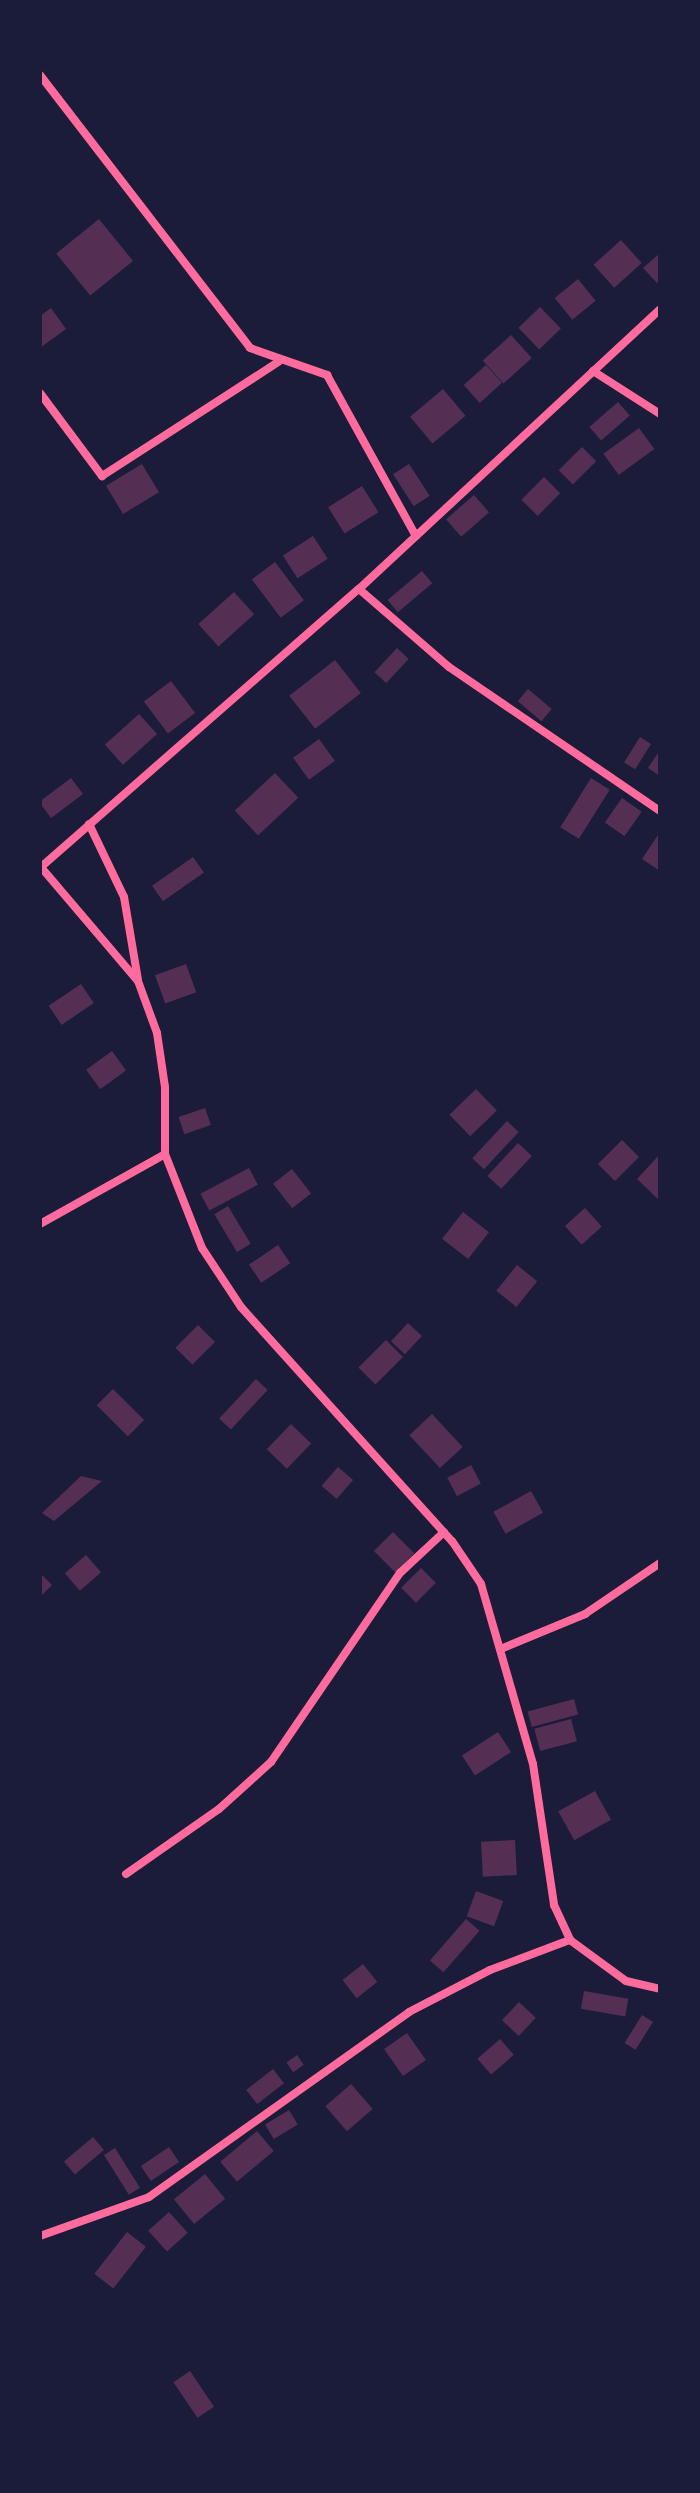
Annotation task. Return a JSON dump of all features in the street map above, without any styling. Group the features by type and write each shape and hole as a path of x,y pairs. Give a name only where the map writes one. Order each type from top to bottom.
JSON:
{"street":[{"path":"40,75 250,348 278,362 327,375 416,536"},
{"path":"138,981 40,866 359,589 660,309"},
{"path":"40,393 102,476 278,362"},
{"path":"593,371 660,414"},
{"path":"359,589 449,667 660,811"},
{"path":"89,824 124,897 138,981 157,1033 165,1087 165,1154 202,1248 241,1307 444,1532 481,1584 503,1648 547,1836 554,1905 570,1940 626,1981 660,1989"},
{"path":"40,1224 165,1154"},
{"path":"126,1874 219,1809 271,1762 400,1573 444,1532"},
{"path":"503,1648 585,1614 660,1563"},
{"path":"40,2236 149,2197 409,2012 490,1970 570,1940"}],"building":[{"path":"99,219 133,261 90,296 56,254"},
{"path":"621,240 642,263 614,288 594,265"},
{"path":"660,253 660,281 657,283 643,268"},
{"path":"578,279 596,301 572,320 555,298"},
{"path":"540,307 561,329 539,349 518,328"},
{"path":"51,308 66,329 40,348 40,316"},
{"path":"511,335 532,358 504,383 483,360"},
{"path":"486,365 502,383 480,403 464,385"},
{"path":"443,389 465,416 433,443 410,417"},
{"path":"618,402 630,416 601,441 589,427"},
{"path":"639,428 654,449 619,475 603,454"},
{"path":"582,447 596,461 573,484 559,470"},
{"path":"142,464 159,492 123,514 106,486"},
{"path":"409,464 430,496 414,506 393,474"},
{"path":"544,477 560,493 538,516 521,500"},
{"path":"362,486 378,512 345,533 328,507"},
{"path":"474,495 489,512 461,537 446,519"},
{"path":"313,536 328,559 298,578 283,556"},
{"path":"275,562 304,600 281,618 252,579"},
{"path":"422,571 432,583 398,612 388,600"},
{"path":"234,592 254,614 218,646 198,624"},
{"path":"397,648 409,659 386,683 374,672"},
{"path":"335,660 361,693 315,729 289,696"},
{"path":"171,681 195,713 168,733 144,701"},
{"path":"528,689 552,709 541,721 518,701"},
{"path":"139,714 157,734 123,765 105,745"},
{"path":"640,737 651,744 635,769 624,762"},
{"path":"319,739 335,761 309,780 293,758"},
{"path":"660,750 660,776 648,768"},
{"path":"275,773 298,798 258,835 235,811"},
{"path":"71,778 83,794 51,818 40,801"},
{"path":"591,778 610,790 579,839 560,827"},
{"path":"622,798 642,812 624,836 605,823"},
{"path":"660,832 660,871 642,859"},
{"path":"193,857 204,873 163,901 152,886"},
{"path":"186,964 196,992 165,1003 155,975"},
{"path":"81,984 94,1003 62,1025 49,1006"},
{"path":"112,1051 126,1070 100,1089 86,1070"},
{"path":"476,1089 497,1111 470,1136 449,1115"},
{"path":"205,1108 211,1125 184,1134 179,1117"},
{"path":"507,1121 519,1132 484,1169 472,1158"},
{"path":"622,1140 639,1157 615,1181 598,1164"},
{"path":"518,1143 532,1156 501,1189 487,1176"},
{"path":"660,1154 660,1201 637,1179"},
{"path":"249,1168 258,1185 209,1211 200,1194"},
{"path":"292,1169 311,1193 292,1208 273,1184"},
{"path":"228,1206 251,1244 237,1252 214,1214"},
{"path":"585,1208 602,1227 582,1245 565,1226"},
{"path":"463,1212 489,1232 468,1259 442,1239"},
{"path":"278,1245 290,1263 261,1283 249,1265"},
{"path":"517,1265 537,1281 516,1307 496,1291"},
{"path":"408,1323 422,1336 405,1354 391,1341"},
{"path":"198,1325 215,1342 192,1365 175,1348"},
{"path":"386,1340 403,1357 375,1385 358,1368"},
{"path":"256,1379 268,1390 231,1429 219,1418"},
{"path":"113,1389 144,1420 128,1436 97,1405"},
{"path":"432,1414 463,1447 440,1468 409,1435"},
{"path":"291,1424 311,1443 287,1469 267,1449"},
{"path":"471,1465 481,1484 457,1496 447,1478"},
{"path":"338,1467 353,1480 337,1499 322,1486"},
{"path":"81,1476 102,1481 54,1521 42,1513"},
{"path":"531,1491 543,1513 506,1534 493,1512"},
{"path":"393,1532 414,1553 395,1572 374,1551"},
{"path":"86,1555 101,1572 80,1591 65,1573"},
{"path":"421,1568 436,1583 416,1603 401,1588"},
{"path":"40,1573 52,1585 40,1597"},
{"path":"574,1699 578,1714 532,1727 528,1711"},
{"path":"571,1719 577,1741 540,1751 534,1729"},
{"path":"498,1732 511,1752 475,1776 462,1755"},
{"path":"595,1791 611,1820 574,1840 558,1811"},
{"path":"515,1840 517,1875 483,1877 481,1842"},
{"path":"476,1891 503,1901 494,1926 467,1916"},
{"path":"466,1919 480,1931 444,1972 430,1961"},
{"path":"363,1964 377,1982 357,1998 343,1980"},
{"path":"584,1991 628,1999 625,2017 581,2009"},
{"path":"519,2002 536,2018 519,2036 502,2020"},
{"path":"642,2015 653,2022 636,2050 625,2043"},
{"path":"407,2033 426,2060 403,2076 384,2049"},
{"path":"500,2039 514,2055 491,2075 477,2059"},
{"path":"297,2055 304,2065 293,2072 286,2062"},
{"path":"273,2069 284,2083 257,2104 246,2090"},
{"path":"351,2084 373,2109 347,2131 325,2106"},
{"path":"289,2110 298,2125 274,2139 265,2124"},
{"path":"257,2131 274,2151 237,2182 220,2162"},
{"path":"93,2137 104,2150 75,2174 64,2161"},
{"path":"169,2147 179,2162 151,2181 141,2166"},
{"path":"115,2148 140,2188 129,2195 104,2155"},
{"path":"205,2174 225,2199 194,2224 174,2199"},
{"path":"169,2212 188,2233 167,2252 148,2231"},
{"path":"127,2232 146,2247 113,2289 94,2274"},
{"path":"190,2371 214,2407 197,2418 173,2382"}]}
